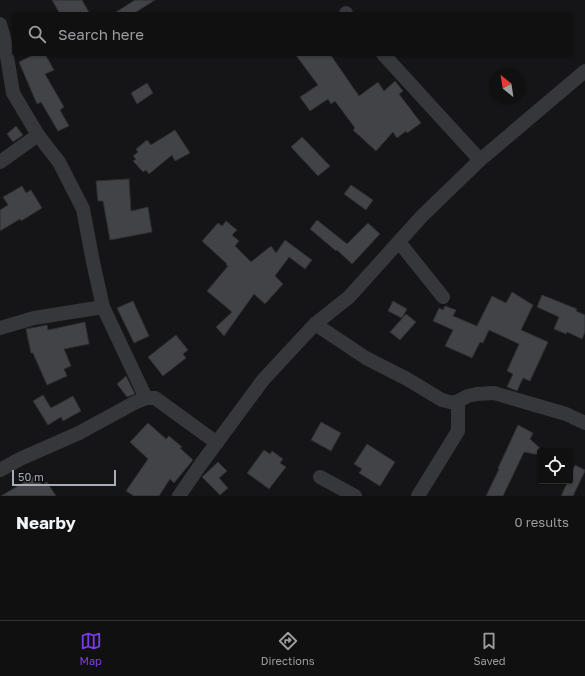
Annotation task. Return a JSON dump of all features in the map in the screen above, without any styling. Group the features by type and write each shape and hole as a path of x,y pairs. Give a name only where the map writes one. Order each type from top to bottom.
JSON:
{"street":[{"path":"0,24 13,93 38,135 59,162 83,209 103,307 146,398"},
{"path":"385,56 480,160"},
{"path":"179,496 263,380 315,324 349,297 422,216 480,160 585,70"},
{"path":"0,162 38,135"},
{"path":"399,242 443,297"},
{"path":"0,328 34,318 103,307"},
{"path":"315,324 366,358 442,400 454,403 468,396 494,393 566,414 585,423"},
{"path":"0,470 20,459 79,433 146,398 155,398 217,443"},
{"path":"418,496 458,431 458,402"},
{"path":"320,478 355,496"}],"building":[{"path":"52,0 82,0 89,12 59,12"},
{"path":"135,0 155,0 136,12 116,12"},
{"path":"31,56 46,56 54,70 45,74 64,107 60,110 69,126 58,131 41,102 37,104 19,62"},
{"path":"296,56 331,56 359,96 378,82 384,91 395,81 403,91 399,94 421,123 397,138 393,132 376,151 353,130 355,128 335,101 331,104 328,99 310,111 300,97 318,85"},
{"path":"147,83 153,93 137,104 131,93"},
{"path":"16,126 23,135 13,142 7,134"},
{"path":"175,130 190,153 175,161 172,155 149,174 146,170 143,172 133,161 136,159 133,156 138,152 136,149 147,140 151,145"},
{"path":"302,137 330,166 318,176 291,147"},
{"path":"129,179 131,211 148,207 152,232 110,240 103,201 98,201 96,181"},
{"path":"351,185 373,200 366,210 344,194"},
{"path":"22,186 26,193 31,190 42,208 21,221 20,219 0,231 0,210 8,205 3,197"},
{"path":"317,220 347,244 368,223 380,234 352,264 310,229"},
{"path":"226,221 237,230 232,235 239,241 235,246 251,262 271,246 276,253 285,240 312,260 305,269 289,257 275,276 283,284 265,304 254,294 224,336 216,327 232,312 207,291 228,266 202,241 218,223 222,226"},
{"path":"512,292 533,305 521,330 548,342 530,381 523,378 517,391 507,387 513,374 507,371 519,344 489,330 483,343 480,342 472,358 445,346 453,330 433,321 439,308 443,310 445,306 456,310 453,316 477,326 492,296 506,303"},
{"path":"542,295 577,309 576,311 585,315 585,332 582,339 567,332 566,334 554,329 559,317 537,307"},
{"path":"133,301 149,336 134,343 117,308"},
{"path":"393,301 407,309 402,318 388,311"},
{"path":"406,314 416,322 400,340 390,332"},
{"path":"85,322 89,344 64,349 71,366 64,369 67,376 47,385 33,353 31,353 26,329 47,325 48,330"},
{"path":"176,335 188,350 183,354 186,358 163,376 148,357"},
{"path":"126,376 135,394 127,397 117,384"},
{"path":"43,395 51,408 73,396 81,411 63,421 61,417 48,425 33,401"},
{"path":"321,422 341,433 331,451 311,440"},
{"path":"148,423 166,439 169,436 182,447 180,448 193,460 174,483 170,479 159,496 134,496 126,491 148,459 130,442"},
{"path":"518,425 533,433 530,439 540,448 537,448 537,454 524,452 503,496 486,496 499,469 498,468"},
{"path":"367,444 395,462 380,486 359,473 362,469 354,464"},
{"path":"264,450 270,454 272,451 283,459 280,463 286,467 269,489 247,473"},
{"path":"218,462 227,471 219,478 228,488 220,495 202,477"},
{"path":"575,465 585,471 573,496 561,496 567,484 573,484 573,469"},
{"path":"36,475 42,485 47,482 56,496 1,496"}]}
